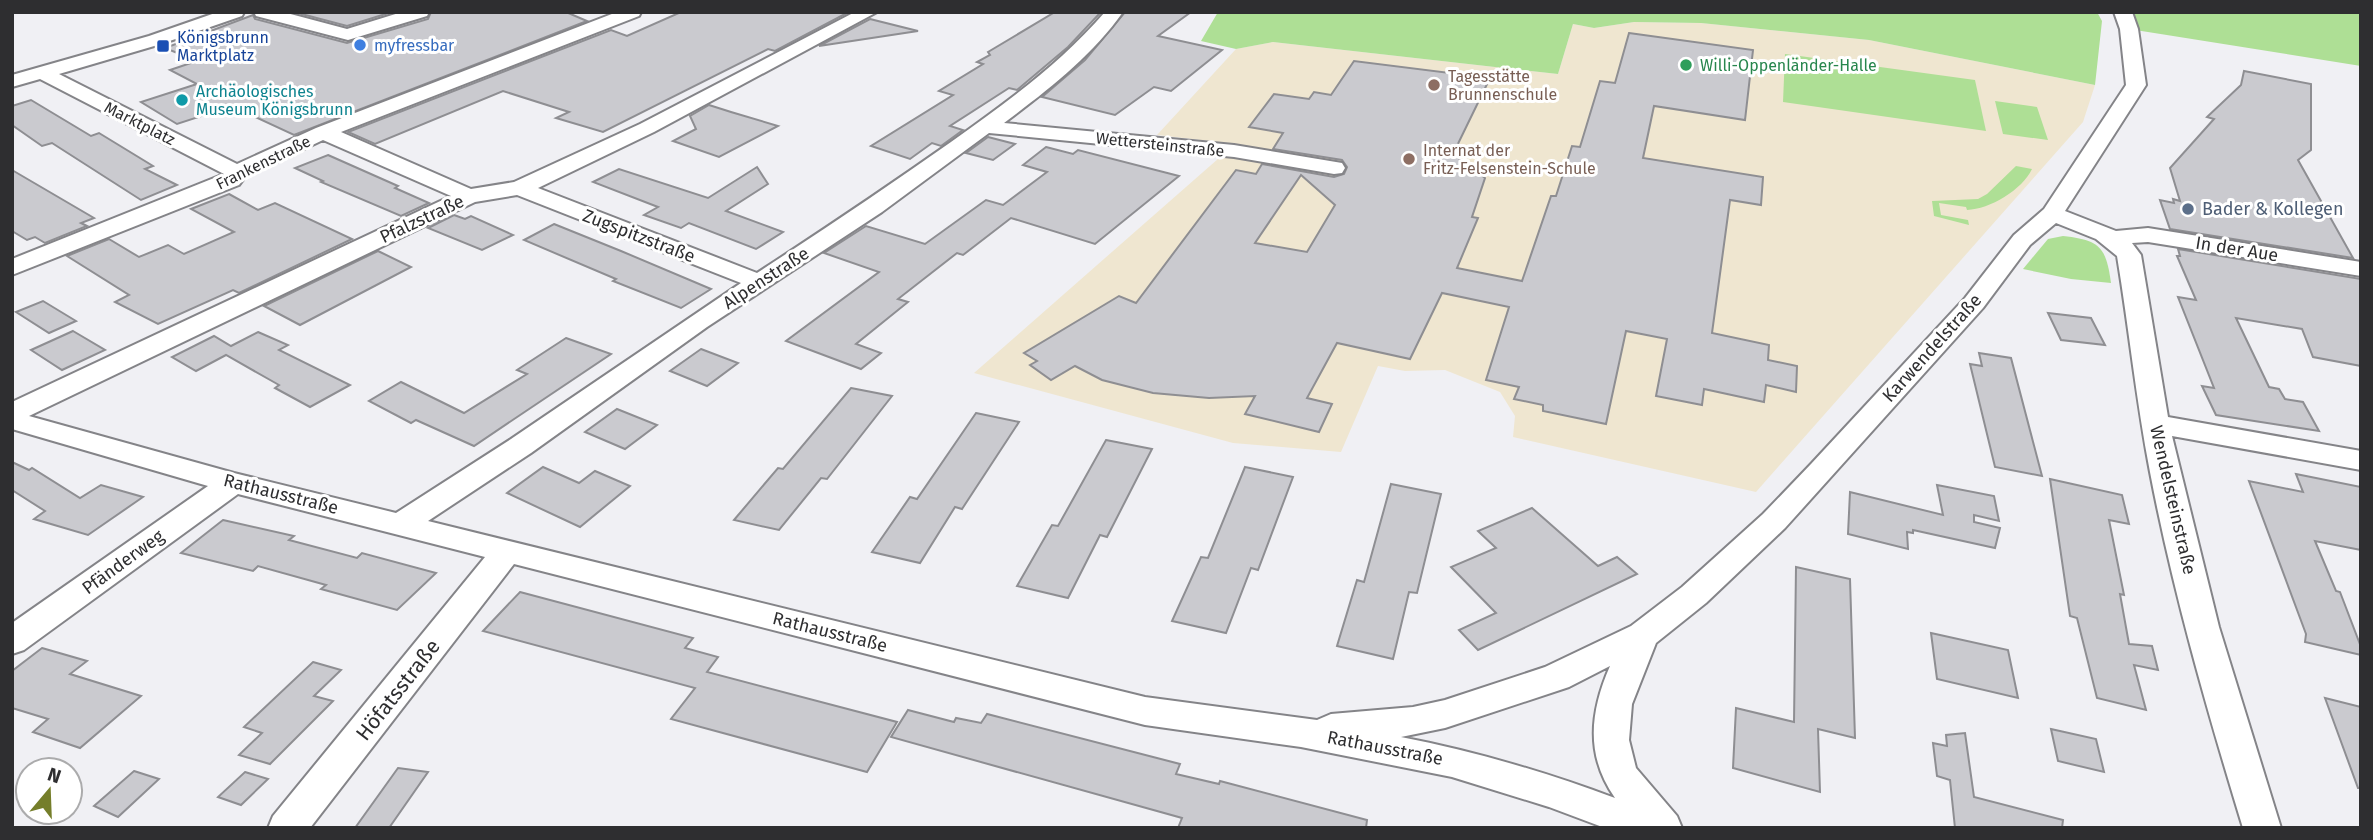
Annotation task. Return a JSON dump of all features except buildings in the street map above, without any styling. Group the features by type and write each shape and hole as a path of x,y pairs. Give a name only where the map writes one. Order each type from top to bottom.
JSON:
{"street":[{"path":"12,81 155,40 236,12"},
{"path":"262,12 348,35 421,12"},
{"name":"Frankenstraße","path":"12,268 231,180 237,172 323,132 633,12"},
{"name":"Pfalzstraße","path":"12,413 469,196 519,188 646,128 869,12"},
{"name":"Alpenstraße","path":"401,524 874,207 986,127 1073,58 1115,12"},
{"name":"Karwendelstraße","path":"1300,732 1413,721 1445,714 1557,677 1643,635 1694,595 1774,521 1974,303 2022,240 2052,214 2136,85 2129,29 2123,12"},
{"name":"Marktplatz","path":"43,73 237,172"},
{"name":"Wettersteinstraße","path":"986,127 1234,151 1334,167"},
{"path":"323,132 469,196"},
{"name":"Zugspitzstraße","path":"519,188 759,282"},
{"path":"2052,214 2112,237"},
{"name":"In der Aue","path":"2112,237 2148,234 2361,269"},
{"name":"Wendelsteinstraße","path":"2112,237 2122,244 2129,255 2155,424 2213,669 2262,828"},
{"name":"Rathausstraße","path":"12,420 233,483 1145,711 1300,732 1452,762 1554,792 1651,828"},
{"path":"2155,424 2361,461"},
{"name":"Pfänderweg","path":"12,641 233,483"},
{"name":"Höfatsstraße","path":"287,828 507,551"},
{"name":"Karwendelstraße","path":"1643,635 1620,680 1613,705 1611,736 1621,776 1663,828"}],"shaded area":[{"path":"1634,22 1701,23 1869,40 2095,85 2083,122 1756,492 1513,437 1515,416 1500,392 1445,370 1405,371 1378,366 1341,452 1233,443 974,373 1235,144 1157,135 1236,49 1273,42 1558,74 1573,24 1594,28"}],"green space":[{"path":"1218,12 2097,12 2102,21 2095,85 1869,40 1701,23 1634,22 1594,28 1573,24 1558,74 1273,42 1236,49 1201,41"},
{"path":"2123,12 2361,12 2361,66 2129,29"},
{"path":"1785,54 1975,80 1986,131 1783,102"},
{"path":"1995,101 2037,107 2048,140 2003,134"},
{"path":"2016,166 2032,169 2021,184 1995,202 1967,210 1966,207 1939,203 1941,215 1968,220 1969,225 1934,216 1932,201 1978,199 1987,194"},
{"path":"2063,236 2085,240 2099,248 2107,261 2111,283 2071,279 2023,269 2048,239"}],"place":[{"name":"myfressbar","path":"360,45"},
{"name":"Königsbrunn Marktplatz","path":"163,46"},
{"name":"Willi-Oppenländer-Halle","path":"1686,65"},
{"name":"Tagesstätte Brunnenschule","path":"1434,85"},
{"name":"Archäologisches Museum Königsbrunn","path":"182,100"},
{"name":"Internat der Fritz-Felsenstein-Schule","path":"1409,159"},
{"name":"Bader & Kollegen","path":"2188,209"}]}
